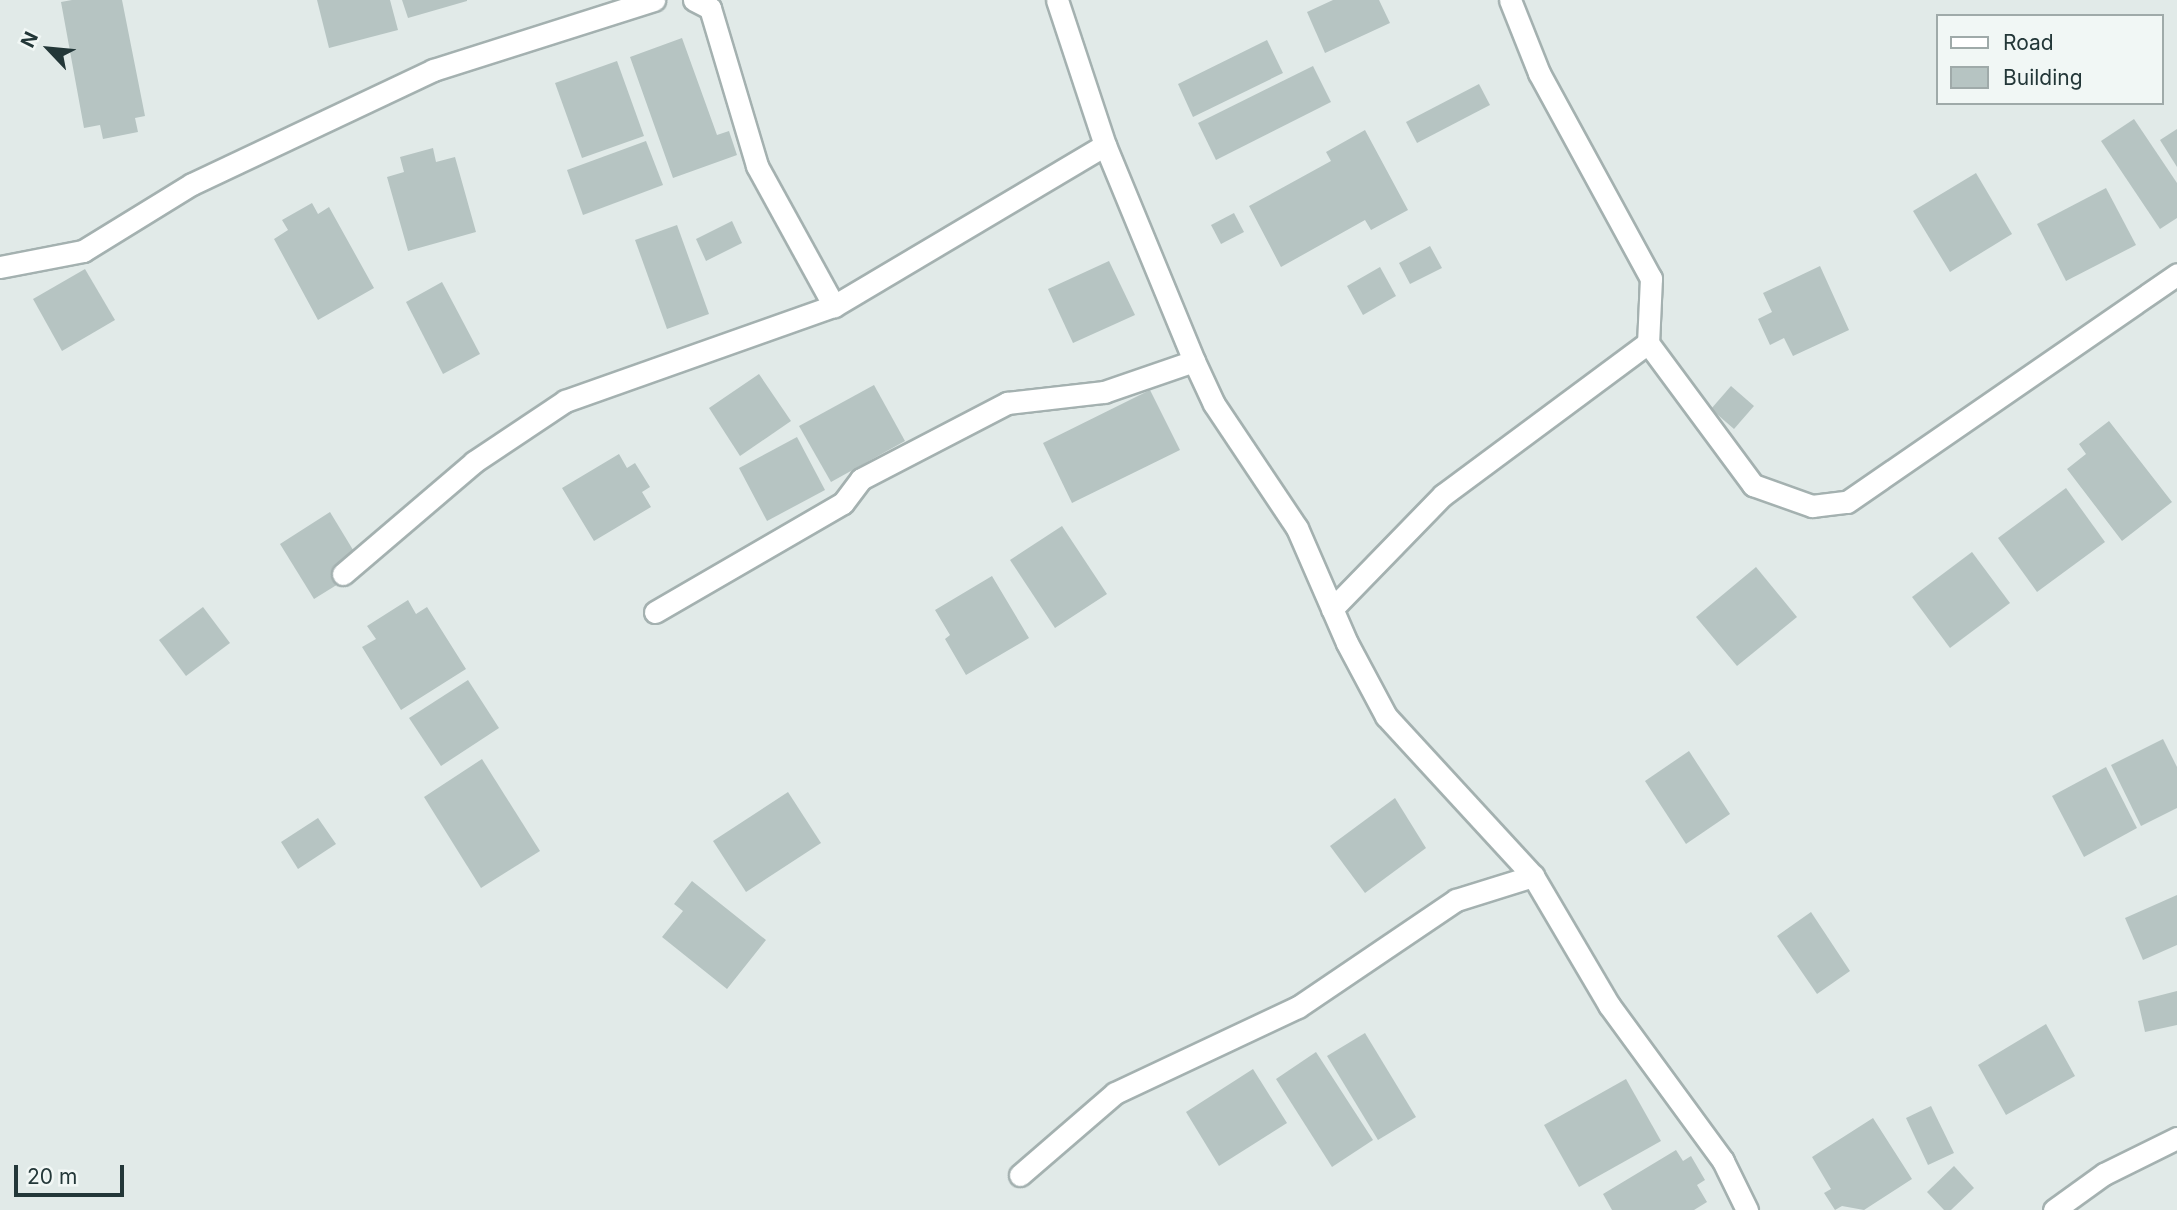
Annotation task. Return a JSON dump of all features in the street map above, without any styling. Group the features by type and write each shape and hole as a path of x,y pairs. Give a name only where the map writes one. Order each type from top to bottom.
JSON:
{"street":[{"path":"0,267 83,251 192,184 433,70 654,0"},
{"path":"694,0 710,8 757,166 834,306"},
{"path":"1057,0 1105,145 1194,361 1214,404 1297,528 1332,609 1386,716 1533,876 1609,1004 1723,1161 1747,1210"},
{"path":"1510,0 1539,73 1651,278 1648,343 1753,485 1812,506 1847,502 2177,274"},
{"path":"342,574 474,462 565,401 834,306 1105,145"},
{"path":"1332,609 1443,495 1648,343"},
{"path":"655,612 843,503 861,479 1007,403 1104,392 1194,361"},
{"path":"1020,1175 1115,1093 1298,1007 1455,900 1533,876"},
{"path":"2054,1210 2104,1174 2177,1138"}],"building":[{"path":"122,0 145,116 135,118 138,132 103,139 100,125 84,128 61,2"},
{"path":"317,0 390,0 398,30 329,48"},
{"path":"402,0 467,0 467,1 408,18"},
{"path":"1333,0 1379,0 1390,23 1325,53 1307,12"},
{"path":"682,38 717,135 729,131 737,155 673,178 630,57"},
{"path":"1267,40 1283,73 1193,117 1178,84"},
{"path":"617,61 644,136 582,158 555,83"},
{"path":"1313,66 1331,102 1216,160 1198,123"},
{"path":"1479,84 1490,105 1417,143 1406,122"},
{"path":"2134,119 2177,183 2177,218 2160,229 2101,141"},
{"path":"2177,129 2177,167 2160,140"},
{"path":"1365,130 1408,210 1371,230 1365,220 1281,267 1249,206 1331,161 1326,152"},
{"path":"646,141 663,185 583,215 567,170"},
{"path":"433,148 436,162 455,157 476,232 408,251 387,177 404,172 400,157"},
{"path":"1976,173 2012,234 1950,272 1913,211"},
{"path":"2106,188 2136,245 2066,281 2037,224"},
{"path":"312,203 318,214 329,207 374,288 318,320 274,239 288,230 282,220"},
{"path":"1234,213 1244,232 1221,244 1211,225"},
{"path":"732,221 742,243 706,261 696,239"},
{"path":"677,225 709,314 667,329 635,240"},
{"path":"1430,246 1442,268 1410,284 1399,263"},
{"path":"1109,261 1135,315 1073,343 1048,289"},
{"path":"1820,266 1849,330 1793,356 1784,338 1770,345 1758,319 1772,312 1763,293"},
{"path":"1380,267 1396,296 1363,315 1347,286"},
{"path":"85,269 115,320 62,351 33,299"},
{"path":"442,282 480,354 443,374 406,302"},
{"path":"759,374 791,421 740,456 709,408"},
{"path":"874,385 905,441 831,482 799,426"},
{"path":"1731,386 1754,406 1734,429 1711,409"},
{"path":"1150,390 1180,450 1072,503 1043,443"},
{"path":"2109,421 2172,502 2122,541 2067,469 2086,454 2079,444"},
{"path":"797,437 825,490 767,521 739,468"},
{"path":"619,454 627,468 635,463 650,487 642,492 651,507 594,541 562,488"},
{"path":"2066,488 2105,542 2037,592 1998,538"},
{"path":"330,512 364,568 314,599 280,544"},
{"path":"1062,526 1107,594 1055,628 1010,560"},
{"path":"1972,552 2010,603 1950,648 1912,597"},
{"path":"1756,567 1797,617 1737,666 1696,617"},
{"path":"992,576 1029,638 966,675 945,639 950,635 935,610"},
{"path":"408,600 416,614 427,607 466,669 401,710 362,647 376,639 367,626"},
{"path":"203,607 230,643 186,676 159,640"},
{"path":"468,680 499,728 441,766 409,718"},
{"path":"2163,739 2177,767 2177,808 2141,826 2111,765"},
{"path":"1689,751 1730,814 1686,844 1645,781"},
{"path":"482,759 540,851 481,888 424,797"},
{"path":"2106,767 2137,828 2084,857 2052,796"},
{"path":"788,792 821,843 746,892 713,841"},
{"path":"1395,798 1426,848 1365,893 1330,846"},
{"path":"318,818 336,844 298,869 281,842"},
{"path":"692,881 766,940 727,989 662,937 683,911 674,904"},
{"path":"2177,895 2177,945 2143,960 2125,918"},
{"path":"1811,912 1850,971 1817,994 1777,936"},
{"path":"2177,991 2177,1025 2145,1032 2138,1001"},
{"path":"2046,1024 2075,1076 2006,1115 1978,1065"},
{"path":"1365,1033 1416,1117 1378,1140 1327,1056"},
{"path":"1316,1052 1373,1140 1332,1167 1276,1079"},
{"path":"1253,1069 1287,1123 1219,1166 1186,1112"},
{"path":"1626,1079 1661,1141 1579,1187 1544,1125"},
{"path":"1931,1106 1954,1153 1928,1165 1906,1118"},
{"path":"1873,1118 1912,1179 1864,1210 1842,1206 1835,1210 1824,1193 1831,1189 1812,1157"},
{"path":"1676,1150 1683,1161 1691,1156 1705,1180 1697,1185 1707,1202 1694,1210 1612,1210 1603,1194"},
{"path":"1954,1166 1974,1188 1951,1210 1944,1210 1927,1192"}]}
